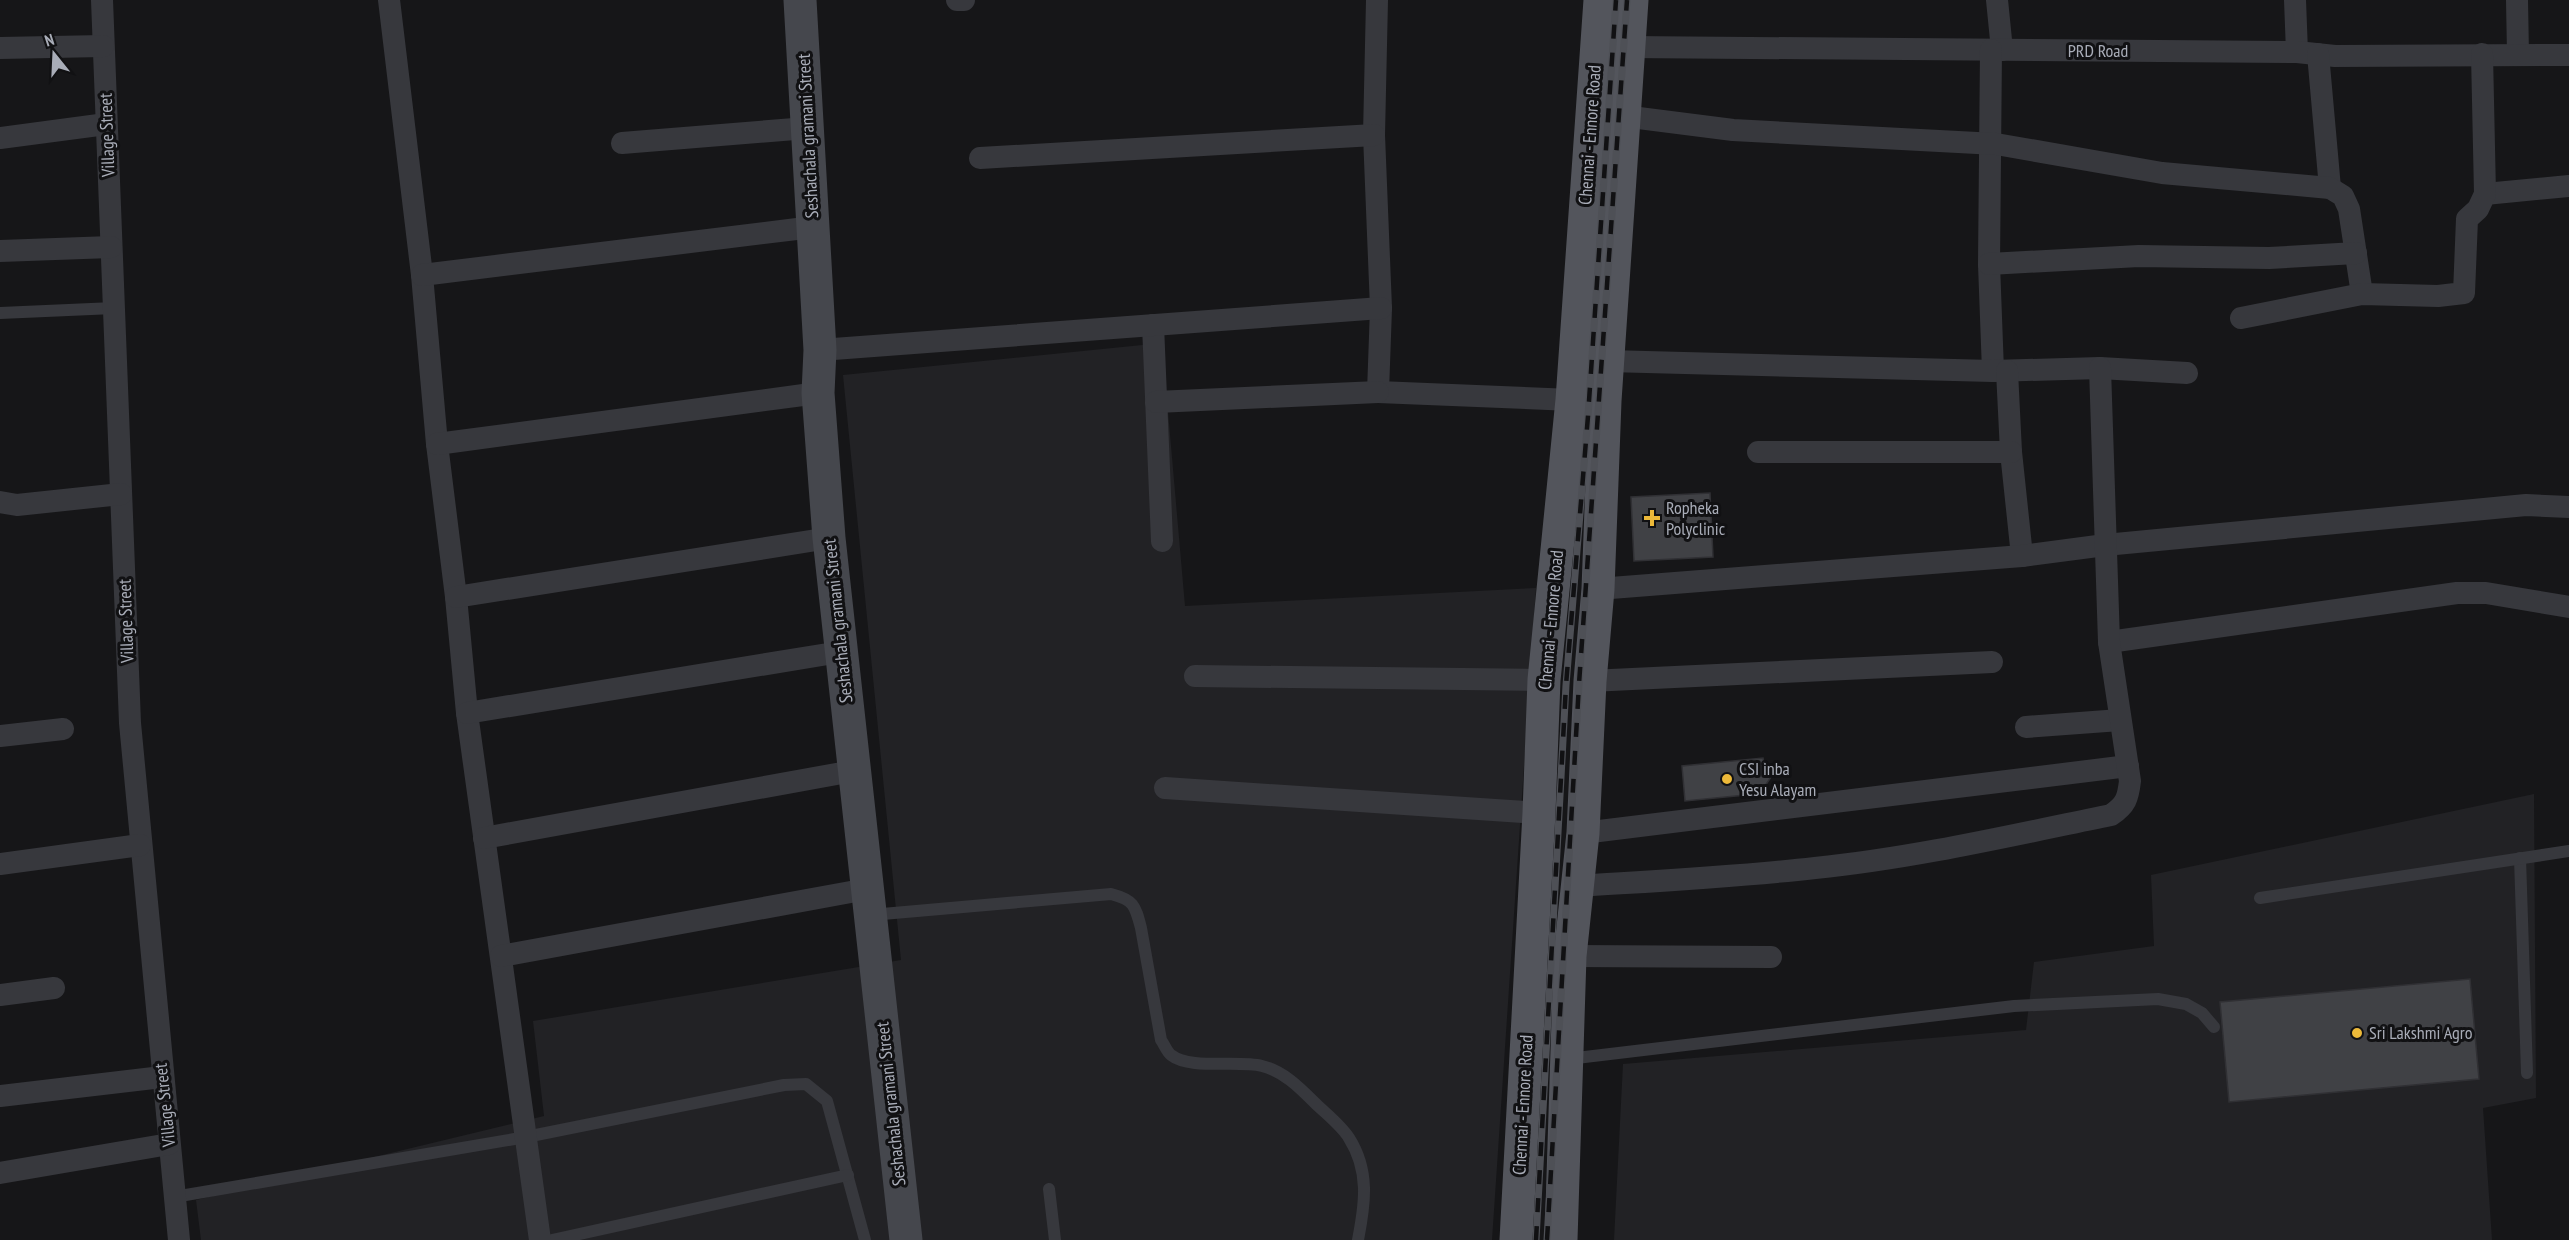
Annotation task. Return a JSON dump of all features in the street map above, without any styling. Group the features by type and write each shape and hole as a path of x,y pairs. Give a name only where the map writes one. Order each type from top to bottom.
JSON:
{"main road":[{"name":"Chennai - Ennore Road","path":"1516,1240 1544,680 1572,400 1600,0"},
{"name":"Chennai - Ennore Road","path":"1561,1240 1570,956 1583,833 1590,681 1598,589 1608,361 1632,0"}],"street":[{"name":"Village Street","path":"102,0 130,723 179,1240"},
{"path":"389,0 422,275 436,444 456,597 467,713 540,1240"},
{"name":"Seshachala gramani Street","path":"800,0 820,350 818,393 829,538 906,1240"},
{"path":"957,0 964,0"},
{"path":"1377,0 1374,135 1381,308 1378,392"},
{"path":"1997,0 1990,143 1989,264 2022,556"},
{"path":"2295,0 2308,53 2330,188"},
{"path":"2517,0 2518,54"},
{"path":"0,48 103,46"},
{"name":"PRD Road","path":"1628,47 2308,53 2335,56 2569,55"},
{"path":"2241,318 2362,294 2438,296 2464,293 2466,219 2478,209 2485,194 2482,54"},
{"path":"1623,116 1733,130 1990,143 2162,173 2330,188 2343,196 2349,209 2362,294"},
{"path":"0,138 106,124"},
{"path":"622,143 807,128"},
{"path":"980,158 1374,135"},
{"path":"2485,194 2569,186"},
{"path":"422,275 813,227"},
{"path":"0,251 111,247"},
{"path":"1989,264 2139,256 2270,258 2356,254"},
{"path":"820,350 1381,308"},
{"path":"1153,325 1162,541"},
{"path":"1608,361 2000,371 2100,368 2187,373"},
{"path":"1578,886 1816,868 1946,848 2111,815 2128,800 2130,781 2109,642 2100,368"},
{"path":"1156,402 1378,392 1572,400"},
{"path":"436,444 818,393"},
{"path":"1758,452 2011,452"},
{"path":"0,502 17,505 121,494"},
{"path":"1598,589 2022,556 2105,544 2526,505 2569,507"},
{"path":"456,597 829,538"},
{"path":"2109,642 2457,593 2486,593 2569,608"},
{"path":"467,713 840,652"},
{"path":"1590,681 1992,662"},
{"path":"1195,676 1544,680"},
{"path":"2026,727 2120,720"},
{"path":"0,736 63,729"},
{"path":"1583,833 2128,766"},
{"path":"484,838 853,771"},
{"path":"1165,788 1539,813"},
{"path":"0,864 140,845"},
{"path":"501,956 868,902"},
{"path":"1570,956 1771,957"},
{"path":"0,995 54,988"},
{"path":"0,1096 162,1077"},
{"path":"0,1173 169,1144"}],"lane":[{"path":"0,313 114,308"},
{"path":"2260,898 2569,850"},
{"path":"2520,858 2527,1073"},
{"path":"868,902 1111,894 1128,898 1136,910 1141,927 1161,1040 1171,1055 1186,1061 1262,1066 1284,1075 1300,1087 1349,1136 1359,1157 1365,1178 1365,1200 1358,1240"},
{"path":"1567,1059 2014,1006 2073,1002 2158,999 2186,1004 2202,1013 2214,1027"},
{"path":"174,1197 526,1137 784,1085 806,1084 827,1101 865,1240"},
{"path":"552,1240 848,1175"},
{"path":"1049,1189 1055,1240"}],"shaded area":[{"path":"1162,343 1185,606 1536,588 1492,1240 201,1240 196,1200 544,1116 533,1021 901,960 843,375"},
{"path":"2534,794 2536,1098 2483,1108 2492,1240 1614,1240 1623,1064 2026,1030 2034,962 2154,946 2151,875"}],"building":[{"path":"1710,493 1713,557 1634,561 1631,497"},
{"name":"CSI inba Yesu Alayam","path":"1763,758 1765,770 1771,777 1765,786 1766,793 1685,801 1682,766"},
{"path":"2470,979 2479,1079 2229,1102 2220,1002"}],"railway":[{"path":"1536,1240 1566,685 1588,416 1616,0"},
{"path":"1547,1240 1579,684 1627,0"}],"place":[{"name":"Ropheka Polyclinic","path":"1652,518"},
{"name":"CSI inba Yesu Alayam","path":"1727,779"},
{"name":"Sri Lakshmi Agro","path":"2357,1033"}]}
